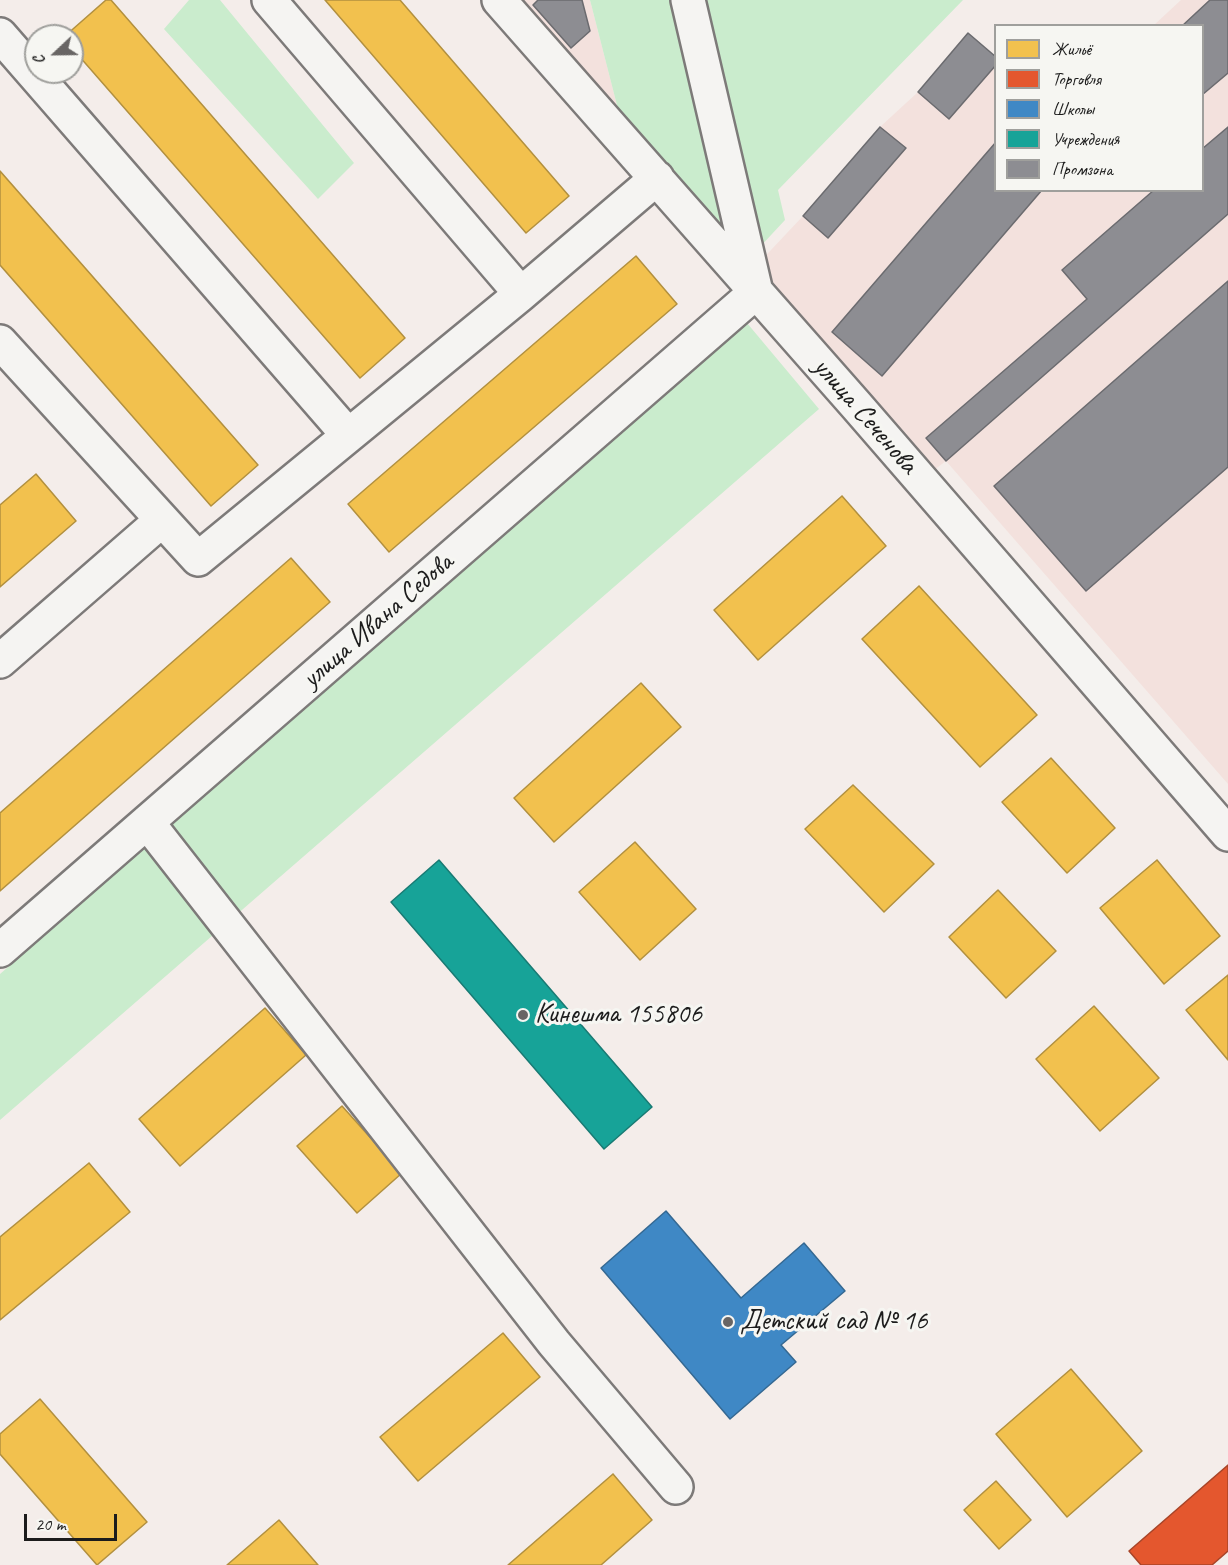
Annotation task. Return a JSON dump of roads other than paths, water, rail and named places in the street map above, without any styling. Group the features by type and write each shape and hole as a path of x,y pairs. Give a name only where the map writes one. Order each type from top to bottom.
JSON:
{"street":[{"path":"269,0 521,294"},
{"name":"улица Сеченова","path":"499,0 657,178 1228,834"},
{"path":"687,0 756,292"},
{"path":"0,35 348,435"},
{"path":"0,342 198,559 521,294 657,178"},
{"name":"улица Ивана Седова","path":"0,950 756,292"},
{"path":"0,661 162,520"},
{"path":"147,822 554,1343 676,1487"}],"place":[{"name":"Кинешма 155806","path":"523,1015"},
{"name":"Детский сад № 16","path":"728,1322"}]}
